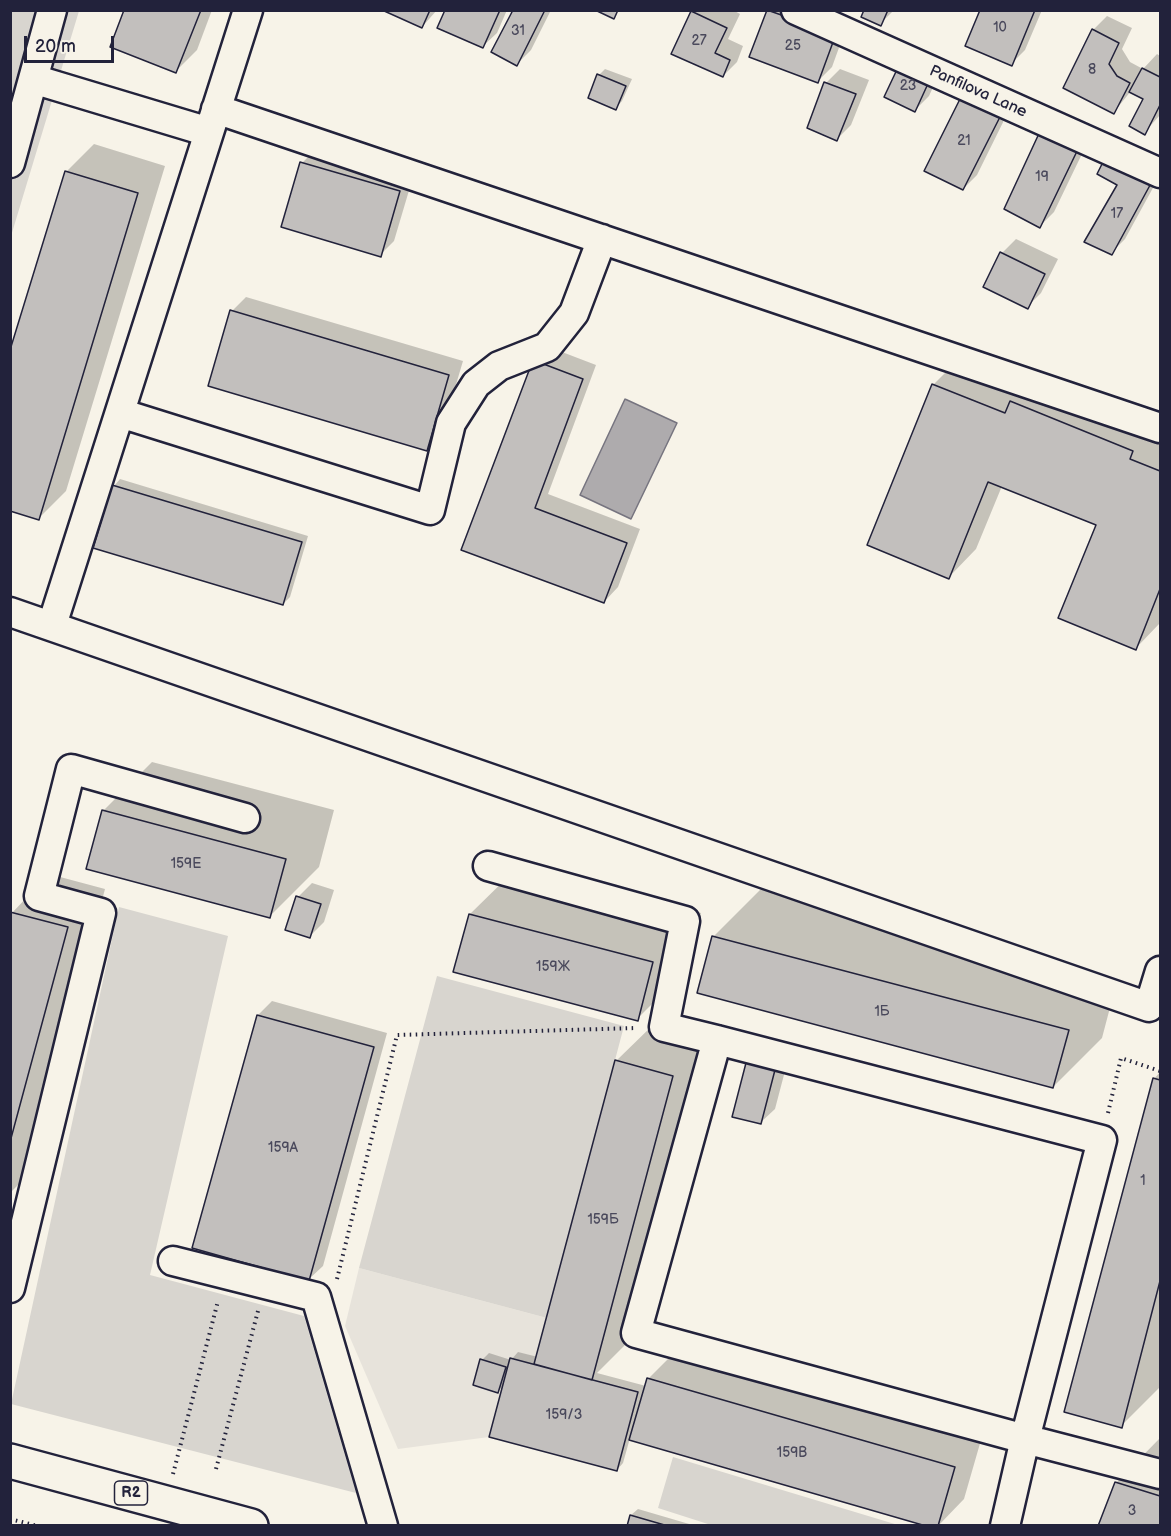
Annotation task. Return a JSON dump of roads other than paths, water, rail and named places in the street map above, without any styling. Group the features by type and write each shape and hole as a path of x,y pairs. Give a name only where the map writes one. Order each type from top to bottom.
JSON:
{"main road":[{"name":"R2","path":"10,1461 251,1526"}],"street":[{"path":"10,163 52,10"},
{"path":"52,626 248,10"},
{"name":"Panfilova Lane","path":"796,10 1161,173"},
{"path":"33,79 213,121 602,239 1161,428"},
{"path":"120,413 430,510 451,423 476,384 499,366 547,347 574,313 602,239"},
{"path":"10,612 1149,1006 1161,971"},
{"path":"10,1288 101,913 39,896 71,769 245,818"},
{"path":"488,866 685,921 664,1027 1102,1140 1025,1439 1005,1526"},
{"path":"717,1040 636,1333 1161,1474"},
{"path":"173,1261 316,1297 383,1526"}]}
